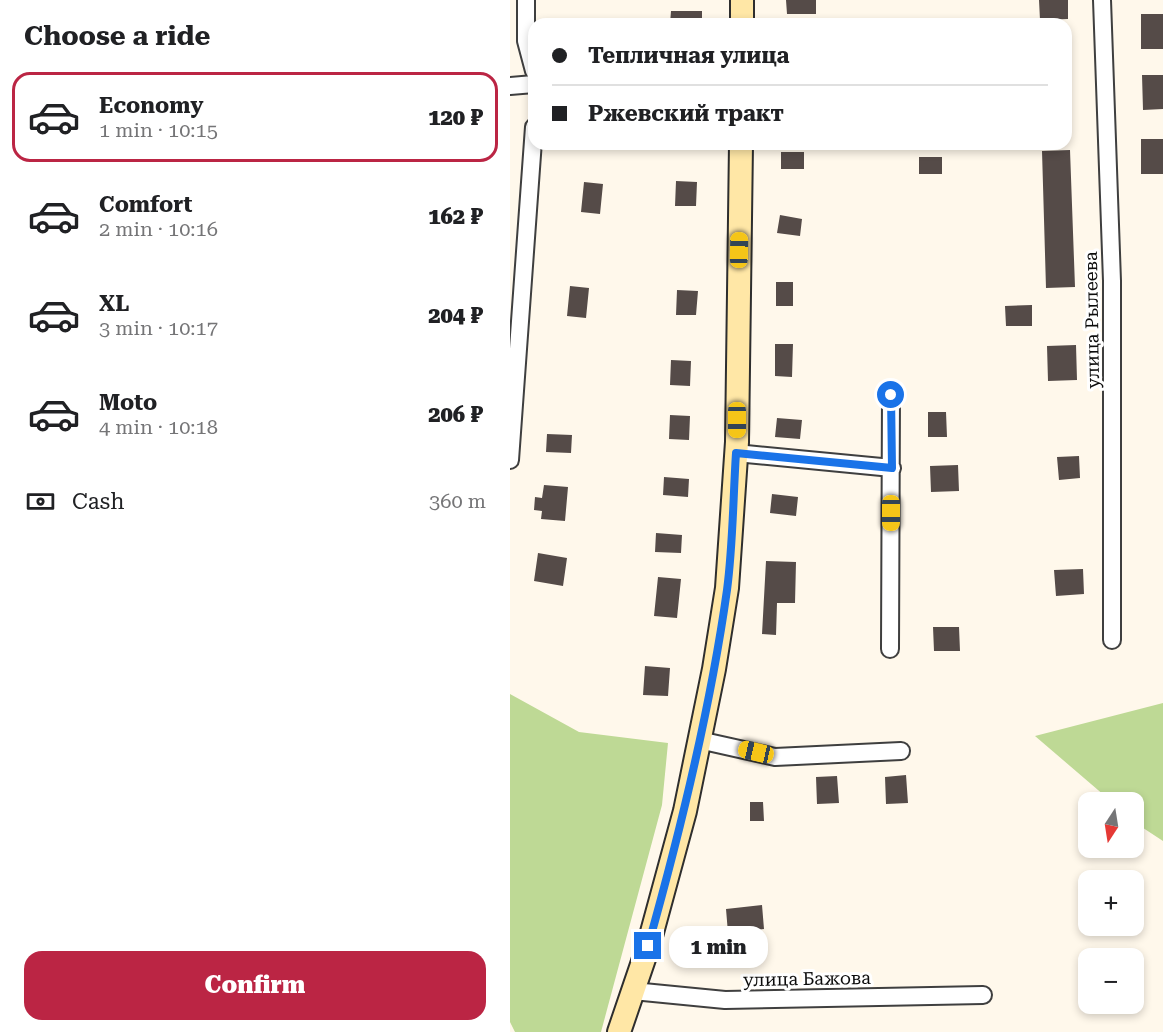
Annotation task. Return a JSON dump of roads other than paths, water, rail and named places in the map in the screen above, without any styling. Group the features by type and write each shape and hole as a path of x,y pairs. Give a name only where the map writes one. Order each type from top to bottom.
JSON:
{"main road":[{"path":"742,0 742,18"},
{"path":"619,1032 648,946 682,822 714,669 727,588 736,453 741,150"}],"street":[{"path":"526,0 528,48"},
{"name":"улица Рылеева","path":"1102,0 1112,280 1112,640"},
{"path":"510,86 528,84"},
{"path":"510,460 532,150"},
{"path":"890,649 891,395"},
{"path":"736,453 892,468"},
{"path":"699,740 775,757 901,750"},
{"name":"улица Бажова","path":"633,991 725,1000 983,995"}]}
